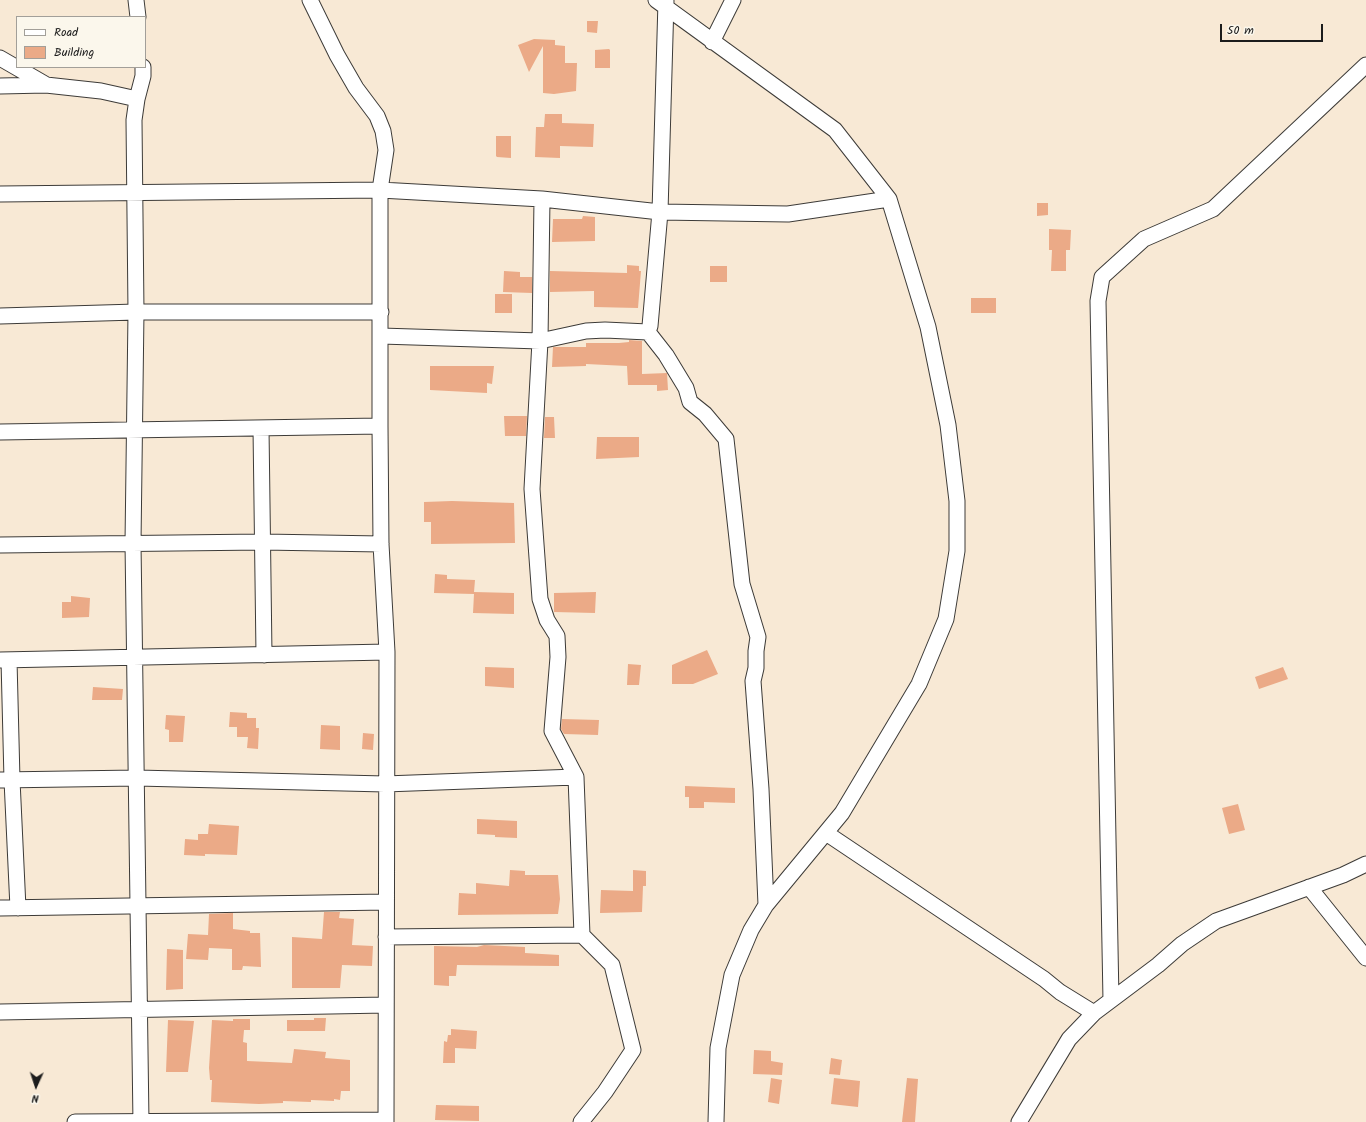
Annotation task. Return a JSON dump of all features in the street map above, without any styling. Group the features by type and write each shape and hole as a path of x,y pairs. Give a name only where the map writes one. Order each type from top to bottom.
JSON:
{"street":[{"path":"136,0 138,16"},
{"path":"75,1122 386,1121 385,784 387,652 381,544 380,190 386,150 383,131 377,116 356,88 337,55 310,0"},
{"path":"712,42 733,0"},
{"path":"662,3 712,42 835,130 889,199 928,327 948,425 957,501 957,551 946,619 919,684 842,813 766,905 751,930 732,975 718,1048 716,1122"},
{"path":"648,332 650,326 660,212 662,3"},
{"path":"0,58 16,67"},
{"path":"1111,1000 1098,301 1102,277 1144,239 1213,209 1366,66"},
{"path":"17,68 46,85"},
{"path":"141,1122 141,1010 133,544 136,312 134,120 137,99 143,76 143,68"},
{"path":"0,86 46,85 101,91 137,99"},
{"path":"0,194 380,190 542,199 660,212 788,214 889,199"},
{"path":"542,199 540,341 532,489 540,599 548,620 557,636 558,657 552,731 576,777 582,935 612,965 633,1050 605,1092 581,1122"},
{"path":"0,316 136,312 381,312"},
{"path":"380,336 540,341 586,331 605,330 648,332 666,355 686,388 690,402 705,414 726,440 742,584 758,637 756,668 753,681 761,789 766,905"},
{"path":"0,432 380,426"},
{"path":"261,428 264,655"},
{"path":"0,545 263,542 381,544"},
{"path":"18,908 6,780 5,660 387,652"},
{"path":"6,780 137,778 385,784 576,777"},
{"path":"826,832 1044,979 1060,992 1094,1013"},
{"path":"1019,1122 1069,1039 1094,1013 1158,965 1182,944 1216,921 1343,875 1366,864"},
{"path":"1309,887 1366,958"},
{"path":"0,908 386,902"},
{"path":"386,936 582,935"},
{"path":"0,1012 386,1005"}],"building":[{"path":"587,21 598,21 597,33 587,32"},
{"path":"534,39 555,40 555,45 565,46 565,63 577,63 576,91 554,94 543,93 543,46 529,72 518,45"},
{"path":"609,49 610,68 595,68 595,50"},
{"path":"545,114 562,114 562,123 594,124 593,147 560,146 560,158 535,157 536,127 544,127"},
{"path":"496,136 511,136 511,158 496,156"},
{"path":"1037,203 1048,203 1048,215 1037,216"},
{"path":"583,216 595,217 595,241 552,242 553,219 582,219"},
{"path":"1049,229 1071,230 1070,250 1066,250 1066,271 1051,271 1052,250 1049,250"},
{"path":"627,265 639,266 639,271 641,271 638,308 594,307 594,291 550,292 550,271 627,273"},
{"path":"710,266 727,266 727,282 710,282"},
{"path":"504,271 520,272 520,277 532,277 532,293 503,292"},
{"path":"495,294 512,294 512,313 495,313"},
{"path":"971,298 996,298 996,313 971,313"},
{"path":"629,340 642,341 642,374 667,373 668,390 657,391 657,385 628,385 627,366 586,364 586,366 552,367 553,347 586,347 586,343 619,343 629,342"},
{"path":"430,366 494,366 492,384 487,383 487,393 430,390"},
{"path":"504,416 527,416 526,436 505,436"},
{"path":"545,417 554,417 555,438 544,438"},
{"path":"597,437 639,437 639,457 596,459"},
{"path":"452,501 514,503 515,543 431,544 431,522 424,522 424,502"},
{"path":"435,574 447,575 447,579 475,580 474,592 514,593 514,614 473,613 474,594 434,593"},
{"path":"596,592 595,613 554,612 554,593"},
{"path":"71,596 90,598 89,617 62,618 62,602 71,602"},
{"path":"707,650 718,674 693,684 672,684 672,665"},
{"path":"628,664 641,665 639,685 627,685"},
{"path":"485,667 514,668 514,688 485,686"},
{"path":"1283,667 1288,679 1259,689 1255,677"},
{"path":"93,687 123,689 122,700 92,700"},
{"path":"230,712 247,713 247,718 256,718 256,728 259,728 258,749 247,748 248,737 237,737 237,727 229,727"},
{"path":"166,715 185,716 183,742 169,742 169,730 165,729"},
{"path":"562,719 599,720 598,735 564,734 561,729"},
{"path":"321,725 340,726 340,750 320,749"},
{"path":"363,733 374,734 373,750 362,749"},
{"path":"685,786 735,788 735,803 704,802 704,808 689,808 689,797 685,797"},
{"path":"1238,804 1245,830 1229,834 1222,808"},
{"path":"477,819 517,821 517,838 477,834"},
{"path":"209,824 239,826 237,855 184,855 185,839 198,840 198,834 208,834"},
{"path":"510,870 525,871 525,875 558,875 560,899 558,914 458,915 459,893 476,894 476,883 509,886"},
{"path":"633,870 646,871 646,886 643,886 642,912 600,913 601,890 633,891"},
{"path":"324,912 340,912 339,918 354,919 352,945 373,946 372,966 342,965 340,988 292,988 292,937 322,939"},
{"path":"233,913 233,929 250,931 250,933 260,933 261,967 243,966 242,970 232,970 232,949 209,948 208,960 186,959 188,934 208,935 209,914"},
{"path":"484,945 525,947 525,953 559,955 559,966 457,965 456,976 449,976 449,986 434,985 434,946 477,947"},
{"path":"167,949 183,950 183,989 166,990"},
{"path":"314,1018 326,1018 325,1031 287,1031 287,1020 314,1020"},
{"path":"233,1019 250,1019 250,1030 244,1030 243,1042 247,1043 247,1061 292,1063 294,1049 326,1052 325,1058 350,1060 350,1091 341,1091 340,1100 334,1099 334,1101 283,1101 283,1103 259,1104 211,1102 212,1080 210,1080 209,1068 212,1020 233,1021"},
{"path":"168,1020 194,1021 188,1072 166,1072"},
{"path":"451,1029 477,1031 476,1049 455,1048 455,1063 443,1063 444,1041 447,1042 448,1035 451,1035"},
{"path":"754,1050 771,1051 771,1061 783,1063 782,1075 753,1074"},
{"path":"831,1058 842,1060 840,1075 829,1074"},
{"path":"771,1078 782,1080 779,1104 768,1102"},
{"path":"834,1078 860,1081 858,1107 831,1104"},
{"path":"907,1078 918,1079 915,1122 902,1122"},
{"path":"436,1105 479,1106 479,1121 435,1120"}]}
